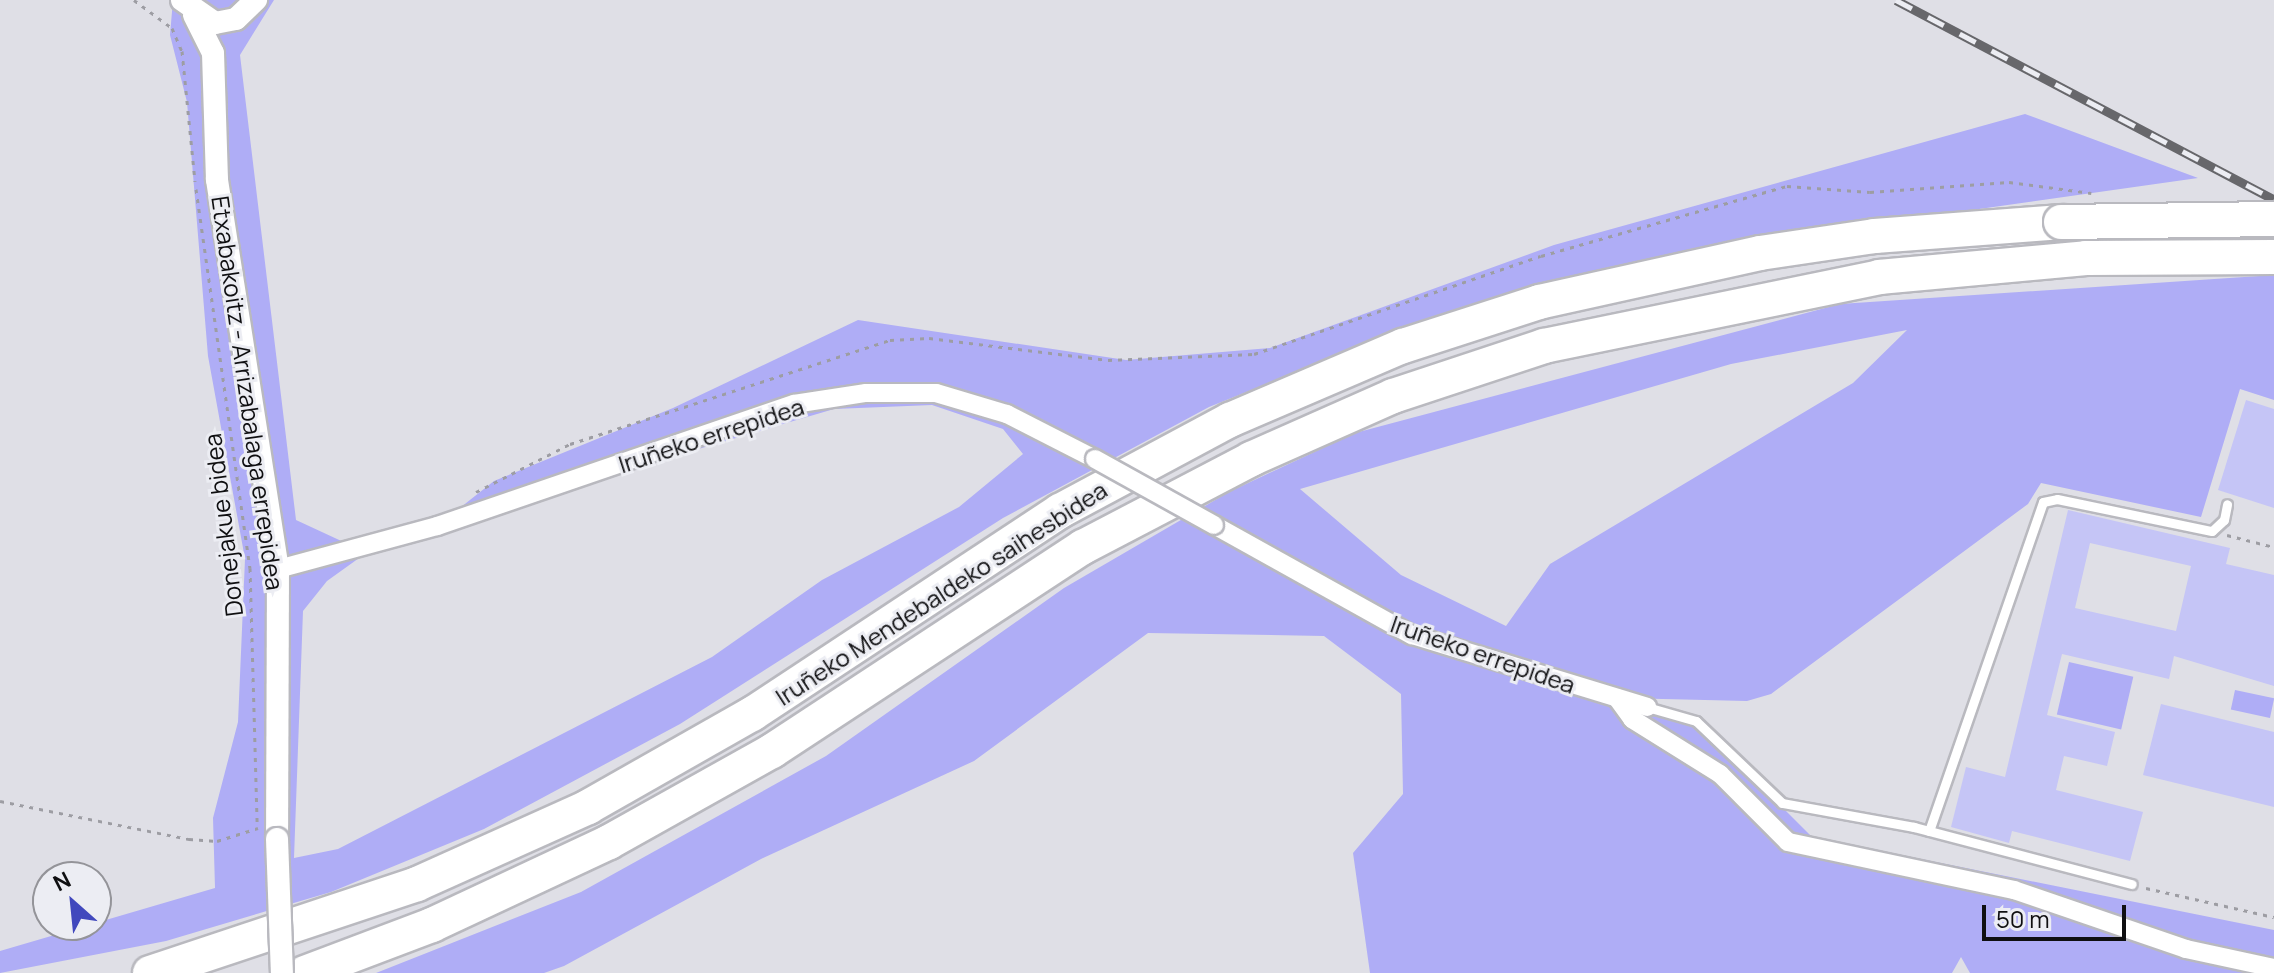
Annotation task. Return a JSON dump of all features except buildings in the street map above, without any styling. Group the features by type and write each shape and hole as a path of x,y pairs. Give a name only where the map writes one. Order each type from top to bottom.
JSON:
{"highway":[{"name":"Iruñeko Mendebaldeko saihesbidea","path":"305,973 432,925 609,842 772,751 1083,547 1354,390 1539,302 1650,275 1875,236 2061,222 2274,219"},
{"name":"Iruñeko Mendebaldeko saihesbidea","path":"150,973 364,904 588,807 752,714 1060,511 1230,420 1677,314 1879,277 2086,258 2274,257"}],"street":[{"path":"213,53 236,19 256,0"},
{"name":"Etxabakoitz - Arrizabalaga errepidea","path":"184,5 213,53 217,180 278,569 272,829 282,973"},
{"path":"184,5 215,23 236,19"},
{"name":"Iruñeko errepidea","path":"278,569 437,526 794,404 866,393 936,393 1007,414 1214,525 1318,589 1412,635 1647,707"},
{"name":"Iruñeko errepidea","path":"1617,698 1632,719 1720,774 1788,842 2014,890 2186,949 2274,968"}],"lane":[{"path":"1929,831 2043,502 2057,499 2212,531 2224,520 2227,504"},
{"path":"1647,707 1696,721 1782,803 1929,831 2132,884"}],"path":[{"name":"Donejakue bidea","path":"134,0 172,28 186,72 250,568 252,818 272,829"},
{"path":"469,496 570,444 890,340 929,338 1108,360 1254,354 1541,256 1787,186 1870,192 2009,182"},
{"path":"2212,531 2274,547"},
{"path":"0,801 189,839 217,841 272,829"},
{"path":"2132,884 2274,917"}],"shaded area":[{"path":"173,0 274,0 240,55 296,520 350,545 394,533 327,581 303,611 294,858 338,849 712,657 822,580 959,507 1023,454 1003,429 932,405 834,409 437,526 494,481 673,408 858,320 1126,360 1270,348 1554,245 2025,114 2198,178 1718,246 1431,318 1209,407 1003,518 680,724 484,829 331,892 166,941 0,973 0,951 34,941 112,941 112,918 215,888 213,818 238,722 245,559 208,356 187,102 170,35"},
{"path":"2274,275 2274,400 2240,389 2201,517 2041,483 2028,504 1771,694 1747,701 1621,698 1696,721 1812,837 2274,930 2274,973 1970,973 1961,957 1952,973 1370,973 1353,853 1403,794 1401,694 1324,636 1148,633 974,761 761,859 564,966 544,973 376,973 581,892 826,756 1064,588 1229,492 1355,433 1840,304","holes":["1907,330 1853,383 1550,564 1506,626 1401,575 1300,489 1731,364"]},
{"path":"2069,662 2133,677 2121,729 2057,715"},
{"path":"2235,690 2274,698 2270,718 2231,710"}],"railway":[{"path":"1896,0 2274,199"}]}
